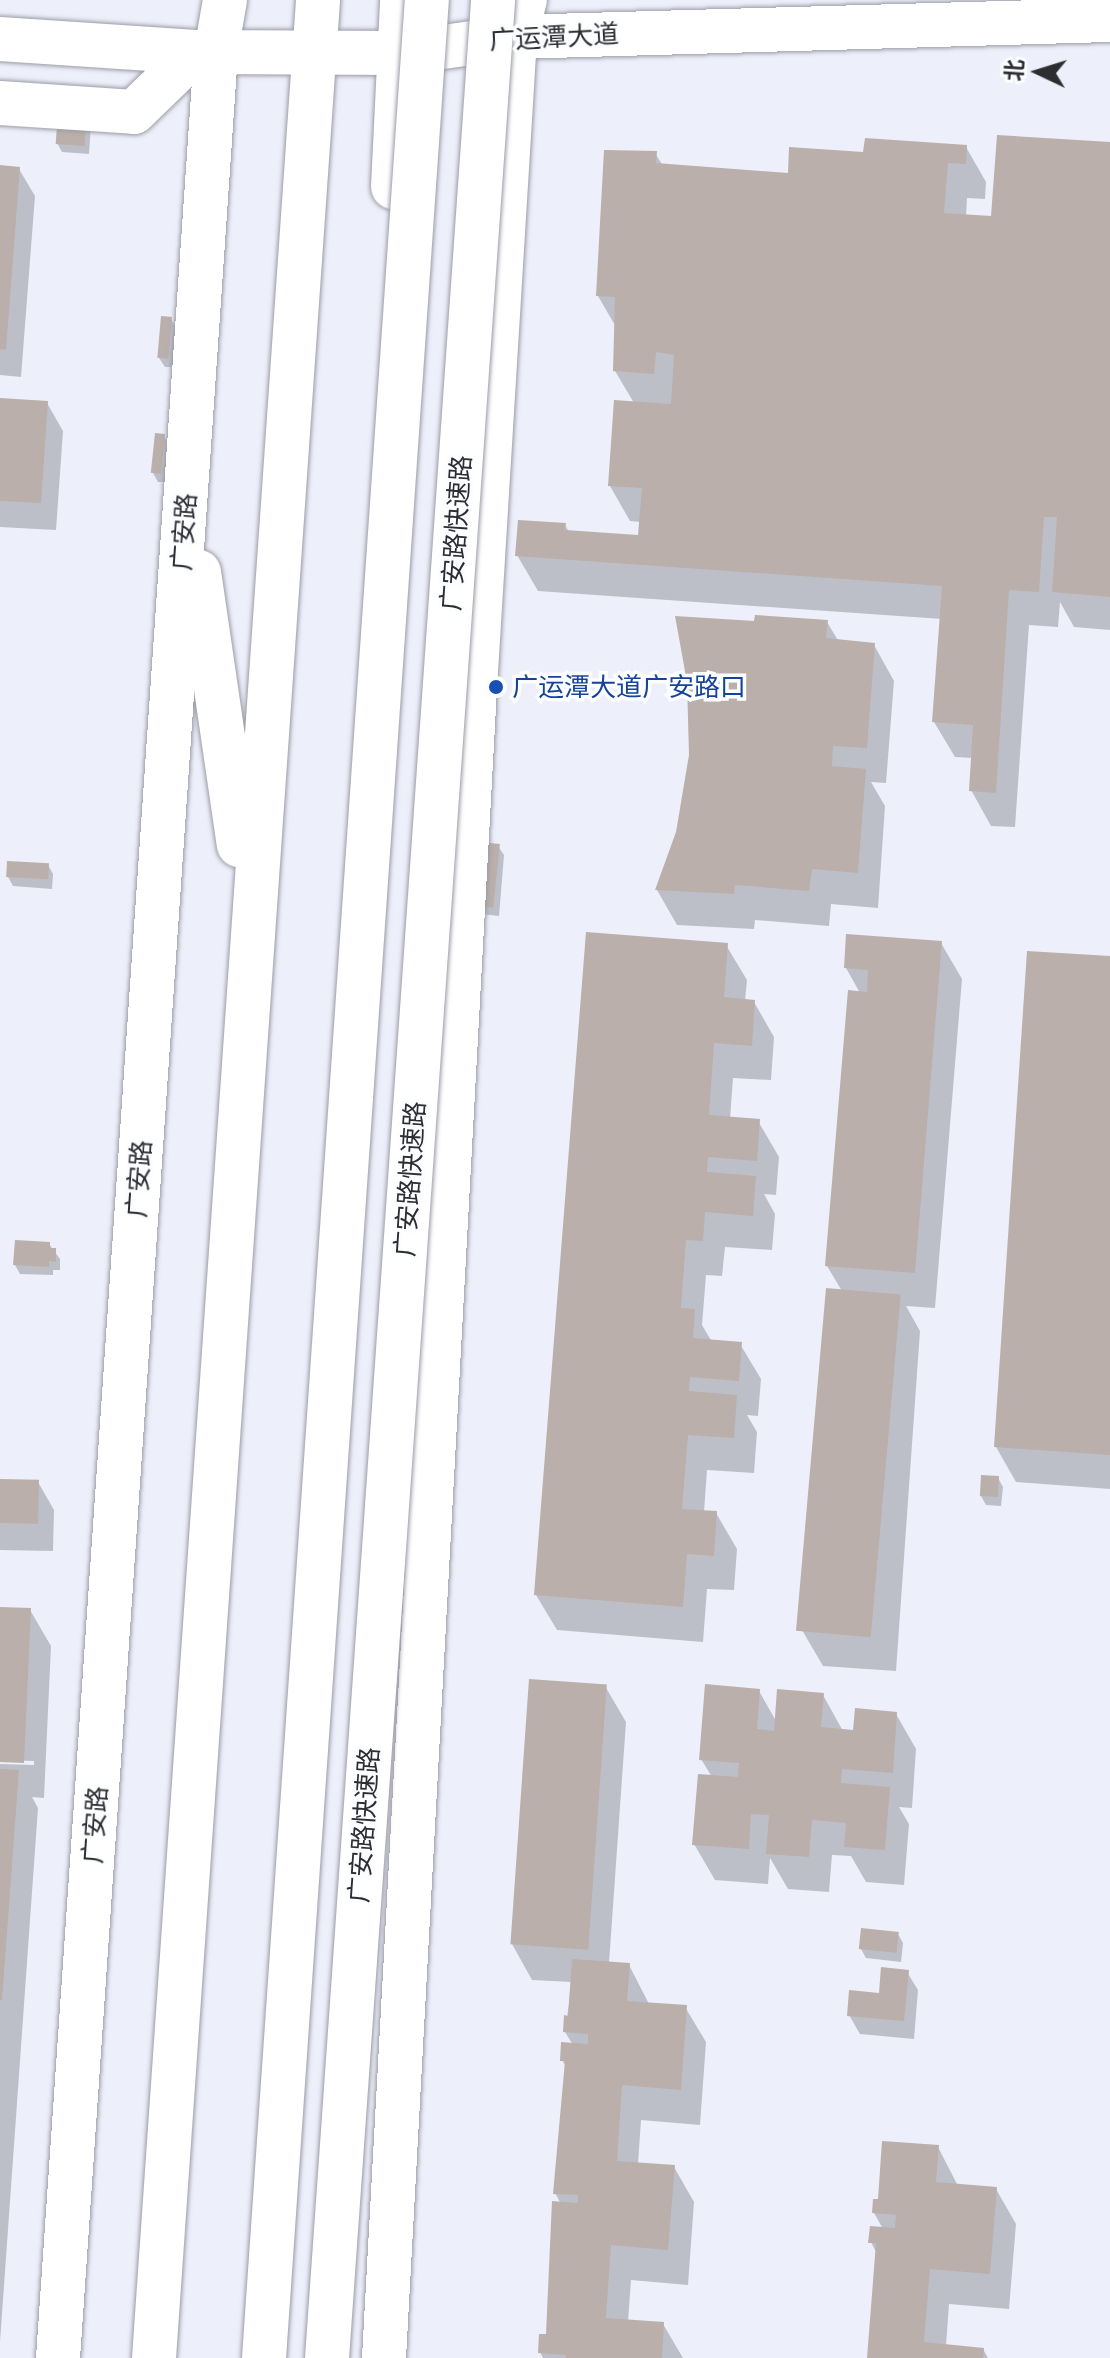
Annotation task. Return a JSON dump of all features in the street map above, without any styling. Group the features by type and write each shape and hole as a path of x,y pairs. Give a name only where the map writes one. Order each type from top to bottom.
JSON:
{"main road":[{"name":"广安路","path":"58,2358 187,487 206,52 225,0"},
{"path":"154,2358 311,53 318,0"},
{"path":"277,2358 402,0"},
{"path":"264,2358 427,0"},
{"name":"广运潭大道","path":"0,39 206,52 400,53 511,12 1110,20"},
{"path":"384,2358 511,12"},
{"name":"广安路快速路","path":"327,2358 511,12"},
{"path":"0,103 134,112 206,52"},
{"path":"187,487 251,930"}],"building":[{"path":"58,111 87,113 85,146 56,144"},
{"path":"997,135 1110,142 1110,597 1052,592 1057,517 1044,517 1039,592 1009,590 996,793 969,791 973,725 932,722 942,586 515,556 518,520 566,523 565,530 638,535 642,488 608,486 614,400 671,404 674,355 656,352 654,374 613,371 615,297 596,296 604,150 657,151 656,163 788,173 789,147 863,152 865,138 967,145 966,164 948,163 944,213 991,216"},
{"path":"0,165 20,167 6,350 0,349"},
{"path":"161,316 172,317 168,359 157,358"},
{"path":"0,398 48,401 41,503 0,501"},
{"path":"155,433 165,434 161,474 151,473"},
{"path":"755,615 828,620 826,638 875,643 867,748 833,746 832,766 866,769 858,873 812,869 809,891 735,885 734,894 655,890 676,832 689,755 687,682 675,616 754,621"},
{"path":"480,842 500,844 493,908 473,906"},
{"path":"7,861 49,863 48,879 6,877"},
{"path":"586,932 728,943 724,997 755,1000 752,1046 714,1043 709,1115 760,1119 757,1161 708,1157 707,1172 756,1176 753,1216 705,1212 703,1241 686,1240 681,1308 695,1309 693,1338 742,1342 739,1381 690,1377 689,1391 737,1395 734,1438 688,1435 682,1509 717,1511 714,1556 687,1554 683,1607 534,1595"},
{"path":"846,934 942,941 915,1273 825,1266 848,990 867,992 868,970 844,968"},
{"path":"1027,951 1110,956 1110,1455 994,1447"},
{"path":"15,1240 50,1242 50,1248 56,1248 56,1262 49,1261 49,1267 13,1265"},
{"path":"826,1288 901,1295 871,1637 796,1631"},
{"path":"981,1475 999,1476 998,1497 980,1496"},
{"path":"0,1479 39,1480 38,1524 0,1523"},
{"path":"0,1607 31,1608 24,1763 0,1762"},
{"path":"529,1679 607,1684 588,1950 510,1944"},
{"path":"705,1684 760,1689 757,1729 774,1731 777,1689 824,1693 821,1727 853,1730 855,1708 897,1712 893,1773 842,1769 841,1783 890,1787 885,1850 844,1847 846,1823 812,1820 809,1857 766,1854 769,1815 751,1814 749,1849 692,1845 698,1774 738,1777 739,1763 699,1760"},
{"path":"0,1769 19,1770 2,2000 0,2000"},
{"path":"861,1928 899,1932 897,1953 859,1949"},
{"path":"572,1959 630,1963 627,2001 687,2005 681,2090 622,2085 617,2161 675,2165 668,2250 611,2245 606,2318 664,2322 662,2358 566,2358 566,2355 538,2353 539,2334 546,2334 552,2201 578,2203 578,2195 553,2194 565,2061 560,2061 561,2042 588,2044 588,2034 563,2032 564,2015 568,2016"},
{"path":"881,1967 909,1970 904,2021 847,2016 849,1990 879,1993"},
{"path":"882,2141 939,2145 936,2182 997,2187 990,2274 930,2269 924,2342 984,2348 983,2358 867,2358 876,2243 868,2243 870,2226 895,2228 896,2215 872,2213 873,2199 878,2199"}],"place":[{"name":"广运潭大道广安路口","path":"496,687"}]}
